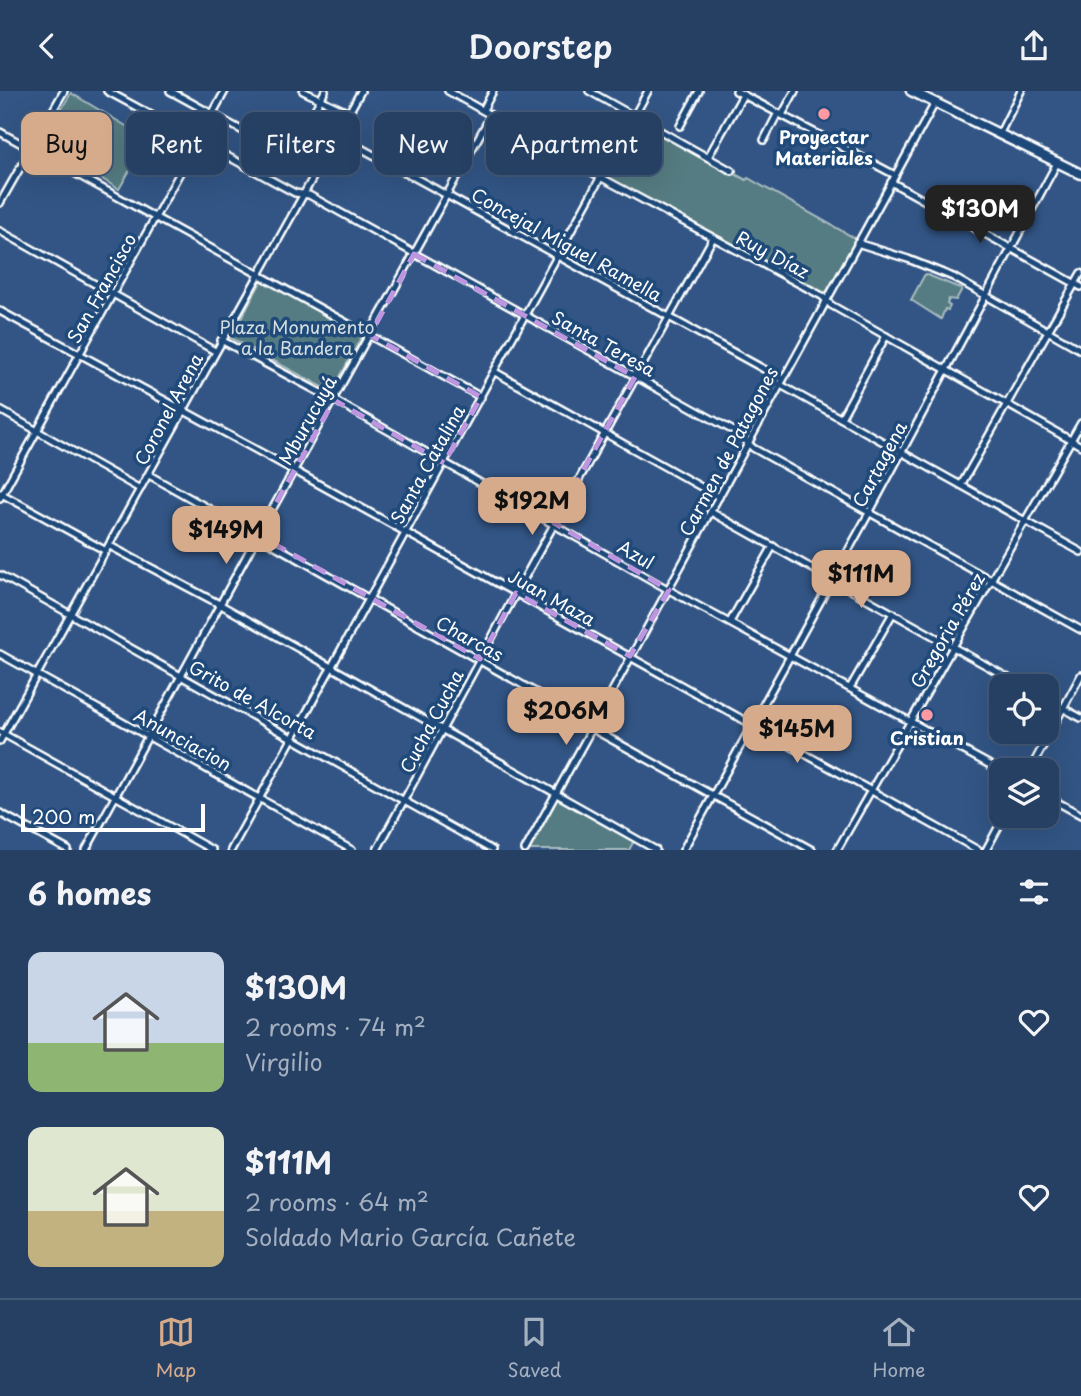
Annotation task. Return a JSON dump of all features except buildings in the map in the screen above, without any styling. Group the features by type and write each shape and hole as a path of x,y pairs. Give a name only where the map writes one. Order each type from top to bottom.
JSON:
{"main road":[{"path":"911,91 1081,174"}],"street":[{"path":"52,112 64,91"},
{"name":"Santa Teresa","path":"107,91 146,112"},
{"path":"170,91 209,112"},
{"name":"San Francisco","path":"214,112 225,91"},
{"path":"303,91 347,112"},
{"path":"313,112 325,91"},
{"name":"Coronel Arena","path":"350,112 361,91"},
{"name":"Ruy Díaz","path":"448,91 486,112"},
{"path":"483,110 494,91"},
{"path":"589,91 627,112"},
{"name":"Santa Catalina","path":"636,112 648,91"},
{"path":"680,126 698,91"},
{"path":"736,91 895,175"},
{"path":"764,140 795,91"},
{"path":"999,135 1021,91"},
{"path":"708,157 743,95"},
{"name":"Carmen de Patagones","path":"525,850 935,103"},
{"name":"Mburucuyá","path":"86,850 486,124"},
{"path":"0,132 21,144"},
{"path":"662,132 732,171"},
{"name":"Concejal Miguel Ramella","path":"360,147 670,316 901,453 1081,552"},
{"name":"Santa Teresa","path":"227,156 414,254 739,434 748,444 1081,630"},
{"name":"Cartagena","path":"683,850 869,513 1057,163"},
{"path":"0,203 21,166"},
{"path":"78,175 481,397"},
{"name":"San Francisco","path":"1,495 179,175"},
{"name":"Coronel Arena","path":"0,741 2,733 149,475 314,175"},
{"name":"Ruy Díaz","path":"597,175 826,300 1081,446"},
{"name":"Santa Catalina","path":"231,850 604,175"},
{"path":"891,182 1078,286"},
{"path":"0,231 215,351"},
{"name":"Cucha Cucha","path":"377,850 554,523 713,238"},
{"path":"858,243 953,277 1081,350"},
{"path":"961,485 1047,331 1078,286 1081,273"},
{"name":"Juan Maza","path":"0,311 406,532 978,850"},
{"path":"841,418 886,336"},
{"name":"Azul","path":"221,340 334,400 669,590 989,764"},
{"path":"495,372 719,497"},
{"path":"0,410 140,489"},
{"name":"Gregoria Pérez","path":"837,850 1081,423"},
{"name":"Charcas","path":"149,475 480,659 587,721 598,732 812,850"},
{"path":"1,495 221,605 656,850"},
{"path":"711,512 1001,674"},
{"path":"730,622 773,546"},
{"name":"Grito de Alcorta","path":"0,575 492,850"},
{"path":"849,688 893,613"},
{"name":"Anunciacion","path":"0,654 352,850"},
{"path":"1036,758 1081,675"},
{"path":"1059,706 1081,719"},
{"path":"2,733 212,850"},
{"path":"1059,803 1081,815"},
{"path":"0,813 68,850"},
{"path":"986,850 998,828"}],"highlighted area":[{"path":"414,254 635,377 554,523 669,590 630,656 516,593 480,659 258,535 334,400 444,463 481,397 370,335"}],"green space":[{"path":"71,93 103,112 60,112"},
{"path":"112,117 126,126 127,175 119,189 96,175 112,175"},
{"path":"662,134 746,180 748,178 856,239 827,291 823,293 607,178 608,175 662,175"},
{"path":"925,274 962,289 956,300 949,299 947,304 950,306 948,310 945,309 941,319 911,300"},
{"name":"Plaza Monumento a la Bandera","path":"262,280 363,334 332,392 231,338"},
{"path":"556,793 635,839 629,850 525,850"}],"place":[{"name":"Proyectar Materiales","path":"824,114"},
{"name":"Cristian","path":"927,715"}]}
